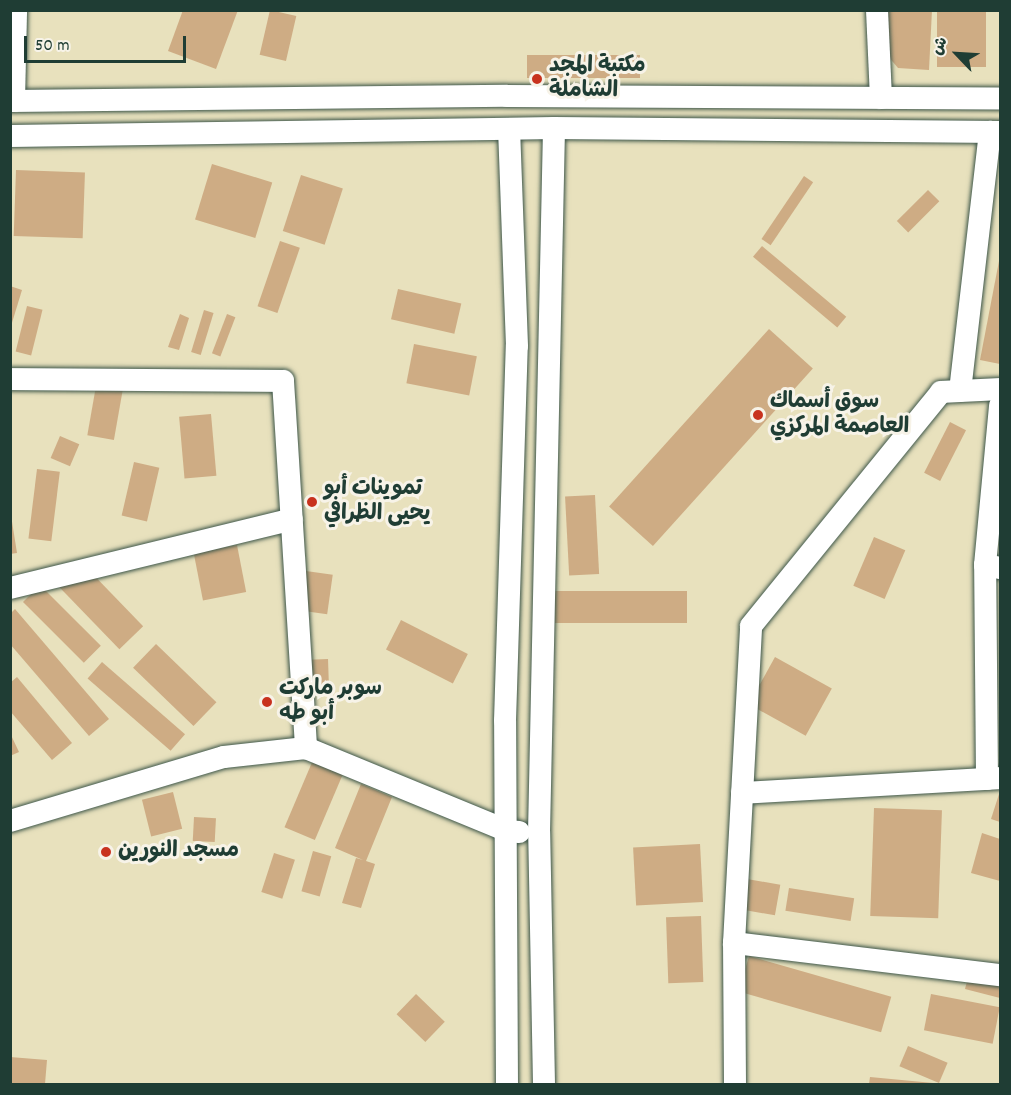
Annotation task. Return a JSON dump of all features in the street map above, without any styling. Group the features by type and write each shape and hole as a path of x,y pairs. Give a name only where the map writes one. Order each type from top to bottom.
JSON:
{"street":[{"path":"16,10 12,101 507,96 1000,99"},
{"path":"877,10 881,98"},
{"path":"544,1084 539,833 554,128"},
{"path":"10,136 554,128 995,132 960,391"},
{"path":"507,1084 505,721 517,346 508,129"},
{"path":"10,379 283,381 306,748"},
{"path":"735,1084 734,943 751,626 941,392 1000,389"},
{"path":"742,793 994,779 993,566 1000,406"},
{"path":"10,588 291,519"},
{"path":"10,821 224,757 306,748 507,831 539,833"},
{"path":"734,943 1000,975"}],"building":[{"path":"183,10 238,10 216,69 168,51"},
{"path":"270,10 296,16 286,61 260,55"},
{"path":"880,10 932,10 929,70 898,68 882,49"},
{"path":"937,10 986,10 986,67 937,67"},
{"path":"527,55 640,55 640,78 527,78"},
{"path":"212,164 272,182 255,238 195,219"},
{"path":"16,170 85,172 83,238 14,236"},
{"path":"301,175 343,189 325,245 283,231"},
{"path":"804,176 813,182 771,245 762,239"},
{"path":"928,190 939,201 908,232 897,221"},
{"path":"280,241 300,248 277,313 258,306"},
{"path":"762,246 846,317 837,327 753,257"},
{"path":"1000,261 1000,364 980,360"},
{"path":"10,286 22,290 11,326 10,326"},
{"path":"398,289 461,304 454,334 391,319"},
{"path":"27,306 43,310 31,355 16,352"},
{"path":"204,310 214,313 201,355 191,352"},
{"path":"180,314 189,318 179,350 168,347"},
{"path":"227,314 235,317 220,356 212,353"},
{"path":"769,329 813,368 653,546 609,507"},
{"path":"414,344 477,356 469,395 406,383"},
{"path":"96,386 123,391 114,440 87,435"},
{"path":"211,414 216,476 185,479 179,417"},
{"path":"950,422 966,430 940,481 924,473"},
{"path":"60,436 79,444 70,466 51,458"},
{"path":"134,462 159,468 147,521 122,516"},
{"path":"37,469 60,472 51,541 28,538"},
{"path":"595,495 599,574 569,575 565,497"},
{"path":"10,509 17,553 10,554"},
{"path":"874,537 905,550 885,599 853,586"},
{"path":"237,545 246,592 203,601 194,553"},
{"path":"82,563 143,626 119,649 58,586"},
{"path":"306,571 333,575 327,614 300,611"},
{"path":"40,585 101,646 84,663 23,602"},
{"path":"555,591 687,591 687,623 555,623"},
{"path":"15,609 109,719 89,736 10,644 10,614"},
{"path":"401,620 468,654 453,683 386,649"},
{"path":"156,644 216,702 194,726 133,668"},
{"path":"775,657 832,689 806,736 749,704"},
{"path":"328,659 329,693 303,694 302,660"},
{"path":"102,662 185,734 171,751 88,679"},
{"path":"17,677 72,743 52,760 10,711 10,683"},
{"path":"10,733 19,752 10,756"},
{"path":"313,760 343,773 315,840 284,827"},
{"path":"361,784 392,797 366,861 375,864 361,908 342,903 356,858 363,860 335,848"},
{"path":"1000,791 1000,822 991,819"},
{"path":"173,792 182,829 151,837 142,800"},
{"path":"874,808 942,810 938,918 870,916"},
{"path":"194,817 216,818 215,842 193,841"},
{"path":"982,833 1000,839 1000,881 971,873"},
{"path":"700,844 703,902 636,905 633,848"},
{"path":"313,851 331,856 320,897 301,891"},
{"path":"274,853 295,860 282,899 261,892"},
{"path":"736,877 780,885 775,915 731,908"},
{"path":"789,888 854,898 851,921 785,911"},
{"path":"701,916 703,982 668,983 666,917"},
{"path":"749,956 891,997 881,1032 739,992"},
{"path":"970,970 1000,978 1000,998 965,989"},
{"path":"416,994 445,1022 425,1042 397,1014"},
{"path":"931,994 1000,1007 993,1044 924,1030"},
{"path":"908,1046 948,1063 939,1083 899,1066"},
{"path":"10,1057 47,1060 45,1084 10,1084"},
{"path":"870,1077 933,1083 933,1084 869,1084"}],"place":[{"name":"مكتبة المجد الشاملة","path":"537,79"},
{"name":"سوق أسماك العاصمة المركزي","path":"758,415"},
{"name":"تموينات أبو يحيى الظرافي","path":"312,502"},
{"name":"سوبر ماركت أبو طه","path":"267,702"},
{"name":"مسجد النورين","path":"106,852"}]}
